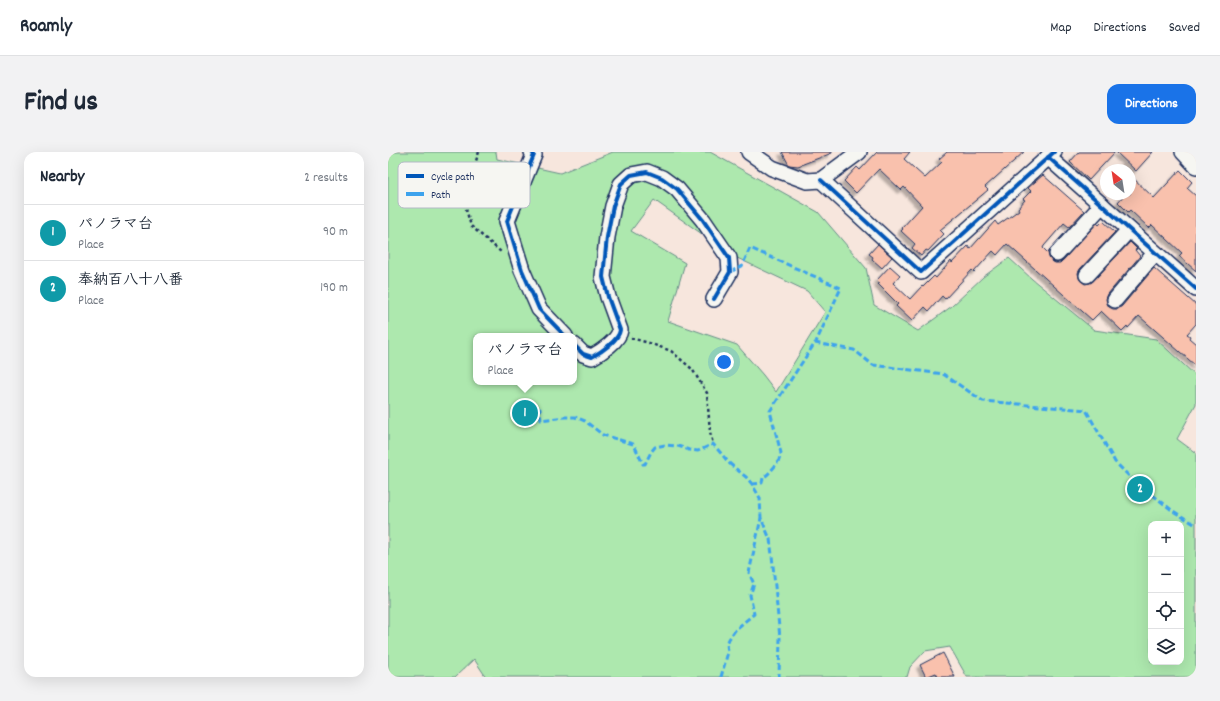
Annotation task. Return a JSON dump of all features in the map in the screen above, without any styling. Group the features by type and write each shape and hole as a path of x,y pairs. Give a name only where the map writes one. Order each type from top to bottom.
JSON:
{"street":[{"path":"530,164 534,155 532,152"},
{"path":"749,152 772,168 807,181 821,180 842,157 859,152"},
{"path":"1183,152 1196,166"},
{"path":"821,180 921,272 1051,155 1102,205 1196,290"},
{"path":"577,348 583,354 592,357 600,353 620,335 620,330 608,297 603,277 607,238 613,206 621,184 631,175 647,172 662,178 677,189 703,220 729,258 730,272 714,299"},
{"path":"1057,254 1102,205"},
{"path":"512,208 506,221 522,270 539,309 562,333"},
{"path":"1087,275 1129,230"},
{"path":"1114,300 1155,253"}],"path":[{"path":"476,162 479,152"},
{"path":"466,208 471,226 522,270"},
{"path":"620,335 671,351 692,369 707,394 710,432 713,444"}],"green space":[{"path":"388,152 496,152 497,159 510,162 398,162 398,208 530,208 530,166 560,173 613,152 710,152 818,212 866,268 874,305 918,331 952,306 983,277 1009,258 1094,330 1156,339 1196,376 1196,404 1177,439 1196,453 1196,677 967,677 950,647 925,651 910,667 907,677 486,677 474,659 455,677 388,677","holes":["654,200 733,256 807,291 825,312 776,392 737,345 668,321 685,263 631,231"]}],"building":[{"path":"782,152 832,153 798,166 789,165"},
{"path":"877,152 910,152 904,159 925,178 942,162 939,159 947,152 1024,152 985,187 988,190 940,230 944,234 928,251 926,250 921,256 912,248 915,244 901,231 922,206 904,187 901,190 879,169 856,193 844,181 857,167 860,170"},
{"path":"1079,152 1115,152 1104,164 1100,164 1100,168 1089,180 1070,162"},
{"path":"1116,152 1153,152 1136,171 1136,164 1129,164"},
{"path":"1180,170 1192,182 1187,188 1196,196 1196,271 1179,256 1182,253 1152,225 1149,228 1130,210 1128,212 1118,202 1120,200 1136,200 1136,181 1154,198"},
{"path":"1043,175 1084,211 1069,227 1064,223 1044,246 1043,248 1048,253 1051,260 1055,263 1060,263 1097,223 1099,225 1103,221 1115,232 1080,269 1078,273 1079,278 1085,284 1093,281 1130,242 1137,249 1135,250 1140,256 1108,294 1106,299 1109,307 1118,309 1122,306 1154,268 1196,305 1196,324 1187,334 1196,344 1196,366 1139,316 1128,328 1127,326 1122,331 1101,311 1092,320 1007,244 997,255 993,251 974,272 972,270 945,299 942,296 929,311 925,307 912,321 896,306 898,304 878,284 880,283 877,280 890,266 900,275 893,283 910,299 934,276 936,278 951,261 952,263 968,246 970,249 995,221 998,225 1019,210 1018,208 1025,200 1023,199 1031,191 1028,188"},
{"path":"878,244 892,257 882,268 872,259 873,257 869,254"},
{"path":"943,653 955,677 938,677 936,673 926,677 920,665"}],"marked path":[{"path":"730,272 742,266 750,248 841,288 816,342"},
{"path":"752,484 762,483 763,478 779,460 781,453 770,411 815,343 854,350 873,365 943,374 983,401 1086,410 1115,462 1130,477 1173,511 1196,525"},
{"path":"529,415 540,409 541,420 575,417 585,421 603,435 633,444 643,464 645,464 655,447 665,445 678,446 689,450 698,451 713,444 730,464 746,477 760,498 761,518 770,539 780,638 779,677"},
{"path":"721,677 728,652 727,644 729,639 736,629 754,614 750,595 754,584 749,573 761,518"}],"cycle path":[{"path":"530,165 534,155 532,152"},
{"path":"821,180 921,272 1054,152"},
{"path":"1048,157 1196,289"},
{"path":"577,348 583,354 592,357 609,345 619,334 620,330 608,297 603,277 607,237 613,206 621,184 631,175 647,172 662,178 677,189 703,220 729,258 730,272 714,299"},
{"path":"512,208 507,221 522,270 539,309 562,333"}],"place":[{"name":"パノラマ台","path":"525,413"},
{"name":"奉納百八十八番","path":"1140,489"}]}
